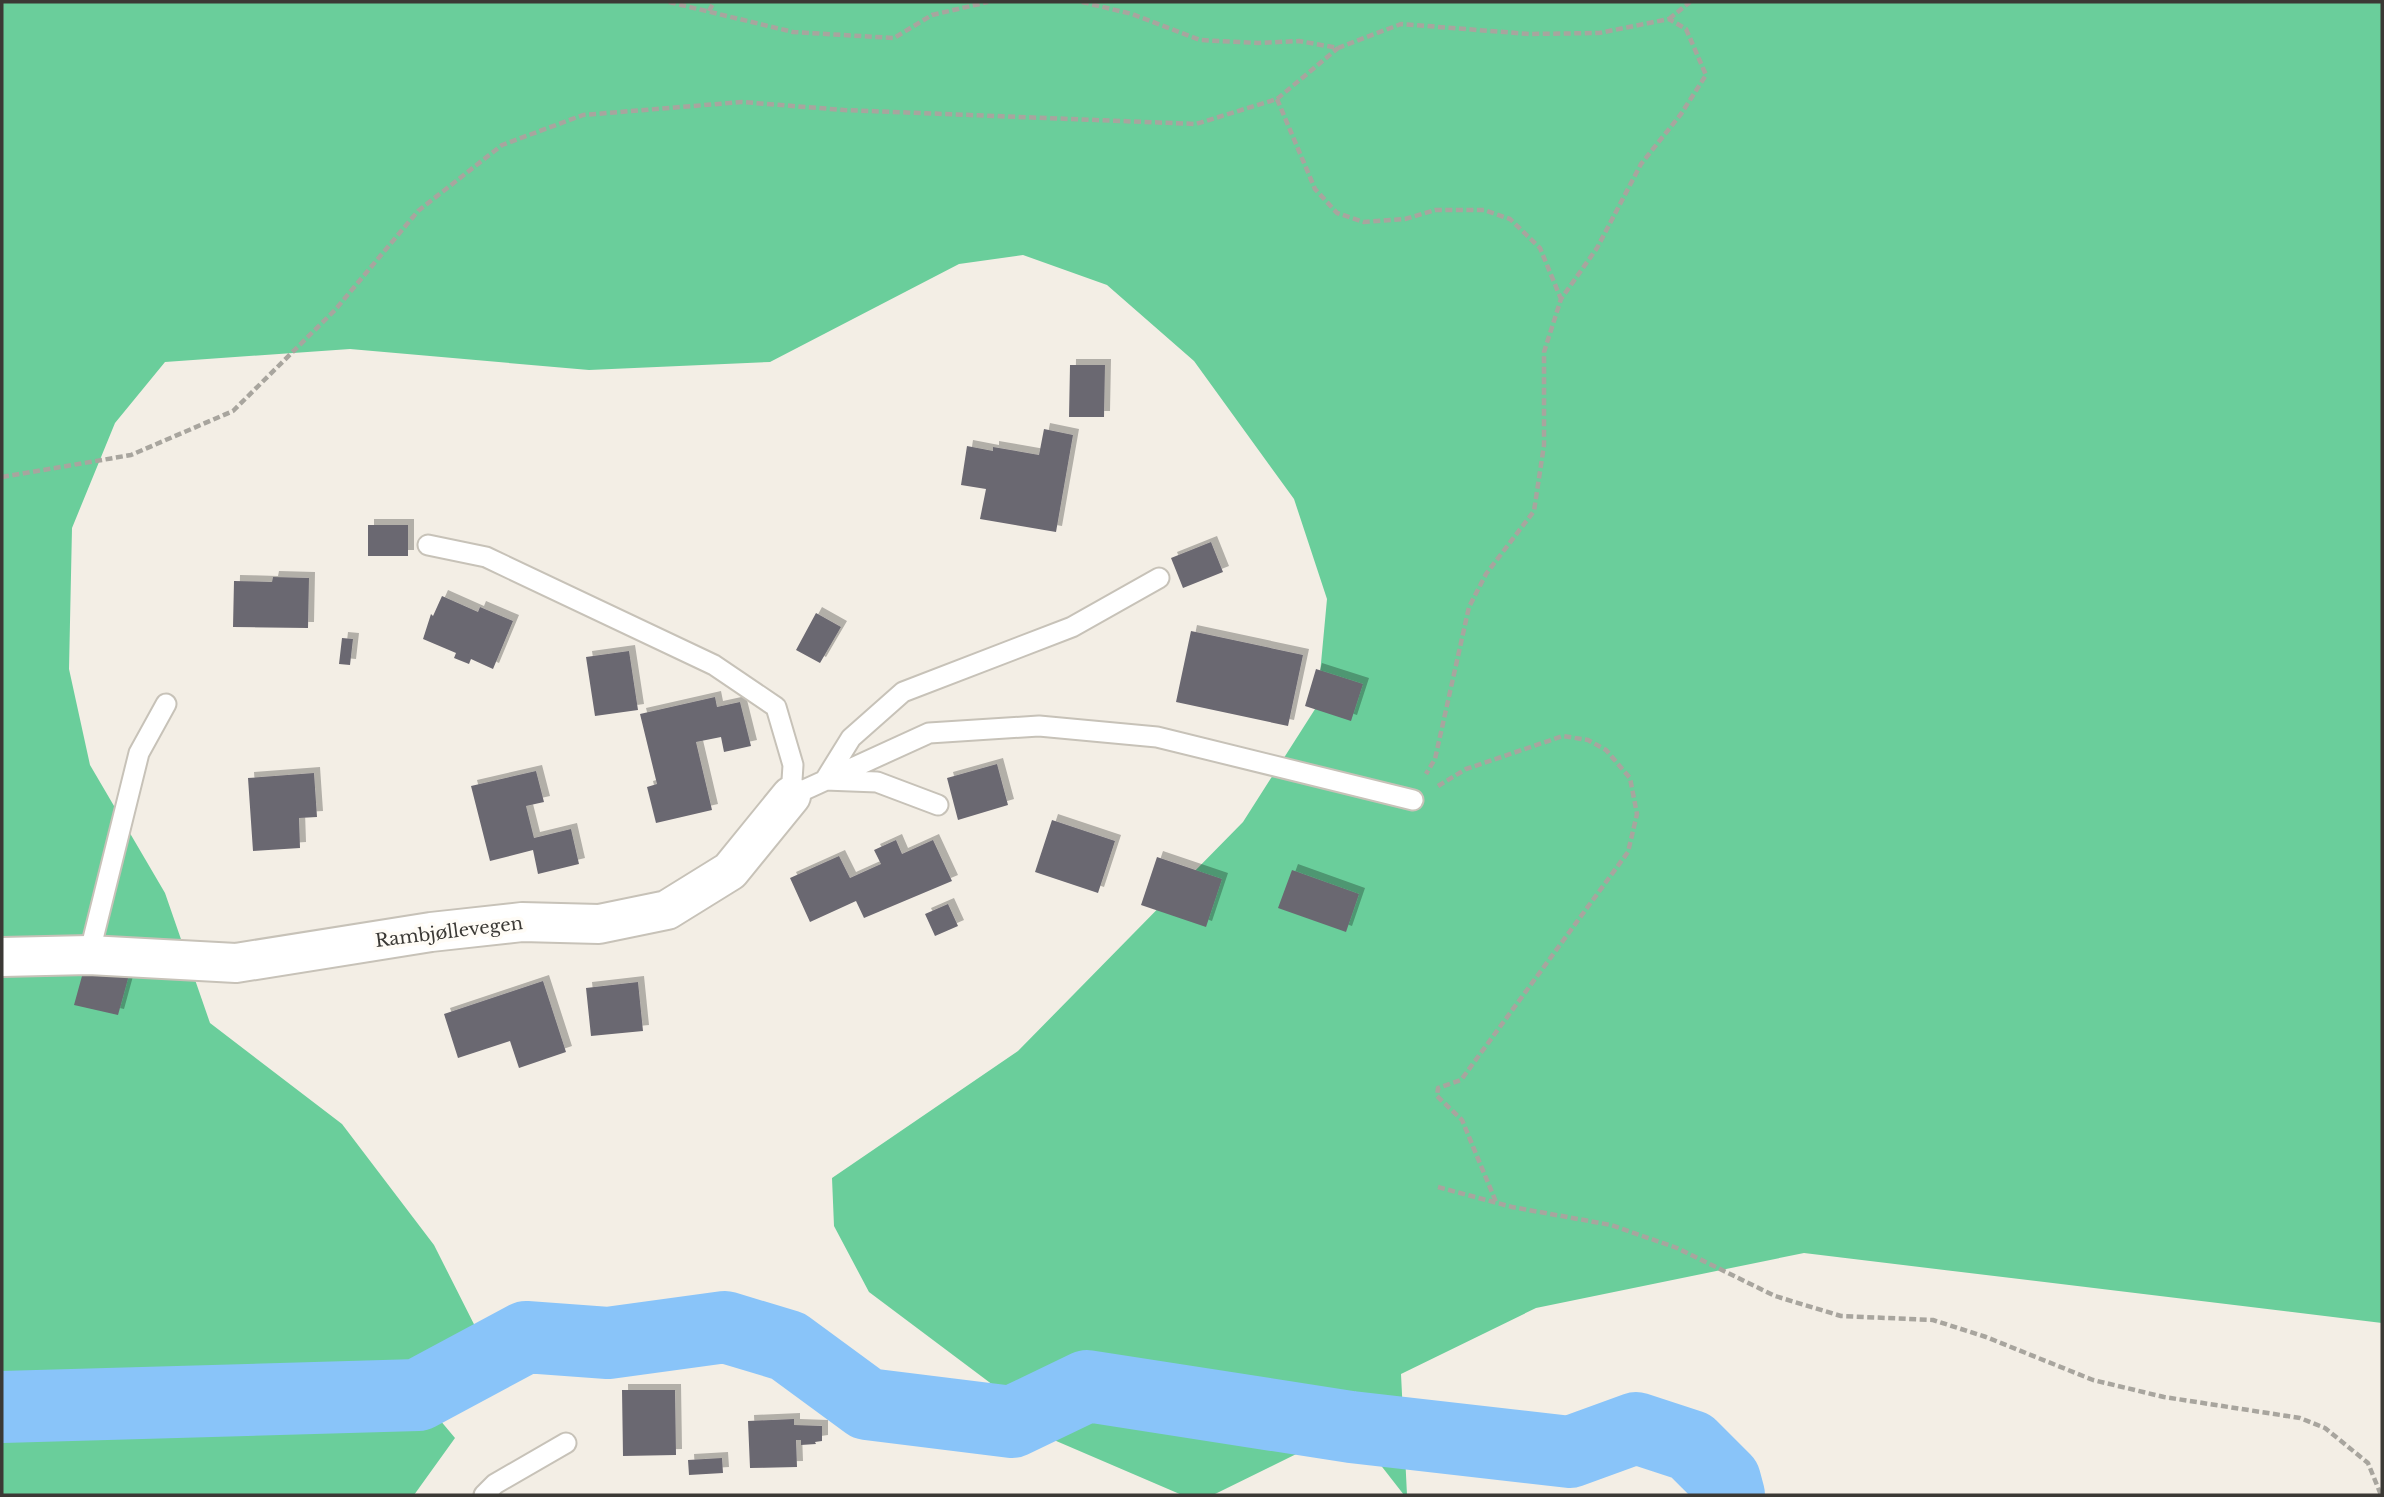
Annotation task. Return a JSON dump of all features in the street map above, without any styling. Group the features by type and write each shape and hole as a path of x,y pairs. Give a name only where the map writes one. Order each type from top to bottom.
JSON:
{"street":[{"name":"Rambjøllevegen","path":"2,957 89,955 236,963 431,932 522,922 599,924 667,910 730,871 791,796"}],"lane":[{"path":"428,545 486,557 714,665 776,706 793,765 791,796 929,733 1039,726 1157,737 1413,800"},
{"path":"825,780 851,738 903,692 1072,627 1159,578"},
{"path":"89,955 139,753 166,704"},
{"path":"825,780 877,782 938,805"},
{"path":"484,1495 495,1484 565,1443"}],"path":[{"path":"669,2 793,32 894,38 932,15 988,2"},
{"path":"709,11 714,2"},
{"path":"1082,2 1132,15 1200,40 1258,43 1299,41 1338,48"},
{"path":"2,477 131,455 233,411 335,310 418,211 502,145 583,115 742,102 844,110 1196,124 1278,99 1338,48 1401,24 1529,34 1599,33 1669,19 1690,2"},
{"path":"1413,800 1435,759 1469,607 1486,574 1534,512 1544,445 1544,352 1561,299 1597,248 1641,164 1681,114 1706,75 1686,29 1669,19"},
{"path":"1278,99 1315,189 1338,213 1364,222 1405,219 1436,210 1484,210 1510,219 1539,247 1561,299"},
{"path":"1413,800 1466,769 1563,736 1588,740 1606,750 1630,778 1637,814 1628,852 1461,1080 1438,1088 1437,1096 1462,1120 1496,1202"},
{"path":"1438,1187 1496,1202 1611,1225 1677,1248 1775,1296 1841,1316 1933,1320 1986,1337 2093,1380 2164,1396 2300,1418 2325,1427 2368,1463 2381,1495"}],"green space":[{"path":"2,2 2382,2 2382,1323 1804,1253 1536,1308 1401,1374 1407,1495 1404,1495 1351,1427 1213,1495 1182,1495 1012,1422 997,1388 869,1292 834,1226 832,1178 1018,1051 1243,822 1317,706 1327,599 1294,499 1194,361 1107,285 1023,255 959,264 770,362 589,370 350,349 165,362 115,423 72,528 69,669 90,765 165,893 210,1023 342,1124 434,1245 485,1346 419,1395 455,1438 414,1495 2,1495"}],"building":[{"path":"1070,365 1105,365 1104,417 1069,417"},
{"path":"1044,429 1073,435 1056,532 980,519 986,489 961,485 967,446 993,451 993,447 1039,455"},
{"path":"368,525 408,525 408,556 368,556"},
{"path":"1211,542 1223,572 1183,588 1171,558"},
{"path":"273,577 309,578 308,628 233,627 234,581 272,582"},
{"path":"442,596 478,612 480,607 513,621 493,669 471,659 469,664 454,658 456,653 423,639 431,614 433,616"},
{"path":"816,613 841,627 820,663 796,650"},
{"path":"1191,631 1303,655 1288,726 1176,702"},
{"path":"342,638 353,639 350,665 339,664"},
{"path":"629,651 638,710 595,716 586,657"},
{"path":"1316,669 1363,684 1351,721 1305,706"},
{"path":"715,697 717,707 740,702 751,746 724,752 721,737 696,742 712,810 656,823 647,787 657,784 640,714"},
{"path":"997,764 1008,805 958,820 947,778"},
{"path":"536,771 544,802 526,806 534,838 571,829 579,864 538,874 533,850 490,861 471,786"},
{"path":"314,773 317,817 299,818 300,848 253,851 248,778"},
{"path":"1052,820 1115,841 1098,893 1035,872"},
{"path":"896,840 902,854 933,840 952,881 864,918 856,901 810,922 790,878 839,856 850,878 881,864 874,850"},
{"path":"1157,857 1222,879 1206,927 1141,905"},
{"path":"1292,870 1359,894 1346,932 1278,908"},
{"path":"948,904 958,926 935,936 925,914"},
{"path":"129,975 118,1015 74,1005 82,976"},
{"path":"543,981 566,1052 519,1068 510,1041 458,1058 444,1014"},
{"path":"638,982 643,1031 591,1036 586,988"},
{"path":"622,1390 675,1390 676,1455 623,1456"},
{"path":"794,1419 794,1425 822,1426 822,1441 801,1445 801,1440 796,1440 797,1467 750,1468 748,1421"},
{"path":"722,1458 723,1473 689,1475 688,1460"}],"waterway":[{"path":"2,1407 418,1395 526,1337 608,1343 725,1327 788,1346 867,1404 1012,1422 1087,1386 1351,1427 1570,1452 1636,1428 1691,1446 1725,1480 1729,1495"}]}
